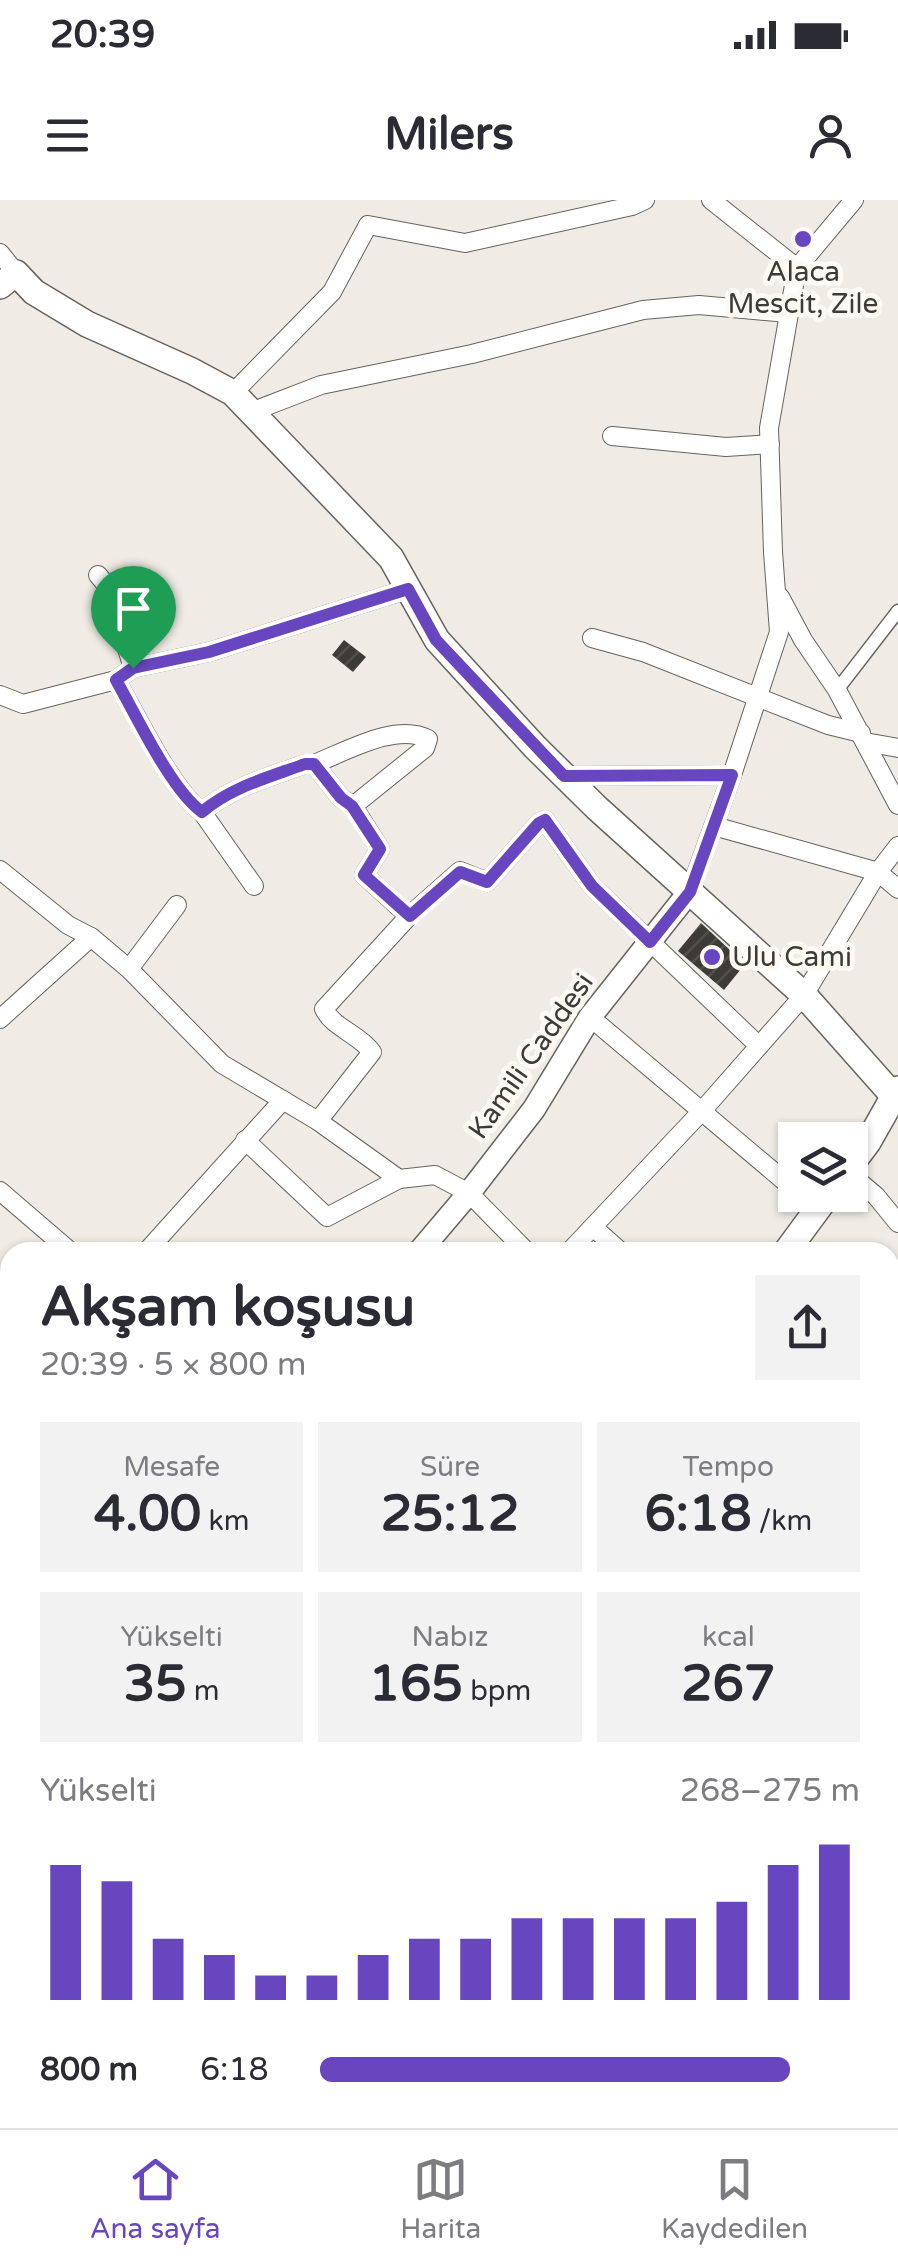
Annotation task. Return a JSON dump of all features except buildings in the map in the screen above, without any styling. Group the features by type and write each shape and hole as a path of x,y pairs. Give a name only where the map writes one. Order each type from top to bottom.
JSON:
{"main road":[{"path":"5,271 88,324 232,393 251,412 391,558 436,640 564,776 804,995 896,1095 868,1142"},
{"path":"792,1242 809,1212"}],"street":[{"path":"711,200 797,268"},
{"path":"690,892 779,632 770,428 797,268 854,200"},
{"path":"232,393 332,292 368,225 465,243 635,202"},
{"path":"251,412 321,385 472,354 644,310 699,305 788,313"},
{"path":"612,436 726,447 770,444"},
{"path":"98,575 108,587 133,668"},
{"path":"0,695 23,704 116,680 133,668 209,652 408,589"},
{"path":"775,589 837,690 898,805"},
{"path":"837,690 898,611"},
{"path":"592,638 643,652 828,725 898,748"},
{"path":"116,680 169,772 254,886"},
{"path":"202,812 252,783 314,764 385,735 420,734 428,739 424,748 352,806"},
{"path":"314,764 352,806 380,849 364,875 410,916"},
{"path":"564,776 732,775"},
{"path":"318,1121 372,1052 328,1017 324,1009 410,916 460,872 487,882 545,820 592,886 759,1046"},
{"path":"714,826 878,872 898,889"},
{"path":"579,1242 804,995 878,872 898,846"},
{"path":"0,870 68,926 91,937 129,969 222,1064 318,1121 399,1178"},
{"name":"Kamili Caddesi","path":"427,1242 534,1109 590,1017 690,892"},
{"path":"129,969 177,905"},
{"path":"2,1014 91,937"},
{"path":"590,1017 778,1176"},
{"path":"155,1242 282,1100"},
{"path":"245,1140 328,1217 399,1178 435,1175 469,1193 517,1242"},
{"path":"868,1189 898,1223"},
{"path":"0,1191 59,1242"},
{"path":"594,1228 609,1242"}],"place":[{"name":"Alaca Mescit, Zile","path":"803,239"},
{"name":"Ulu Cami","path":"712,957"}],"route":[{"path":"408,589 436,640 564,776 732,775 690,892 650,942 592,886 545,820 487,882 460,872 410,916 364,875 380,849 352,806 314,764 252,783 202,812 195,807 169,772 116,680 133,668 209,652 408,589"}]}
